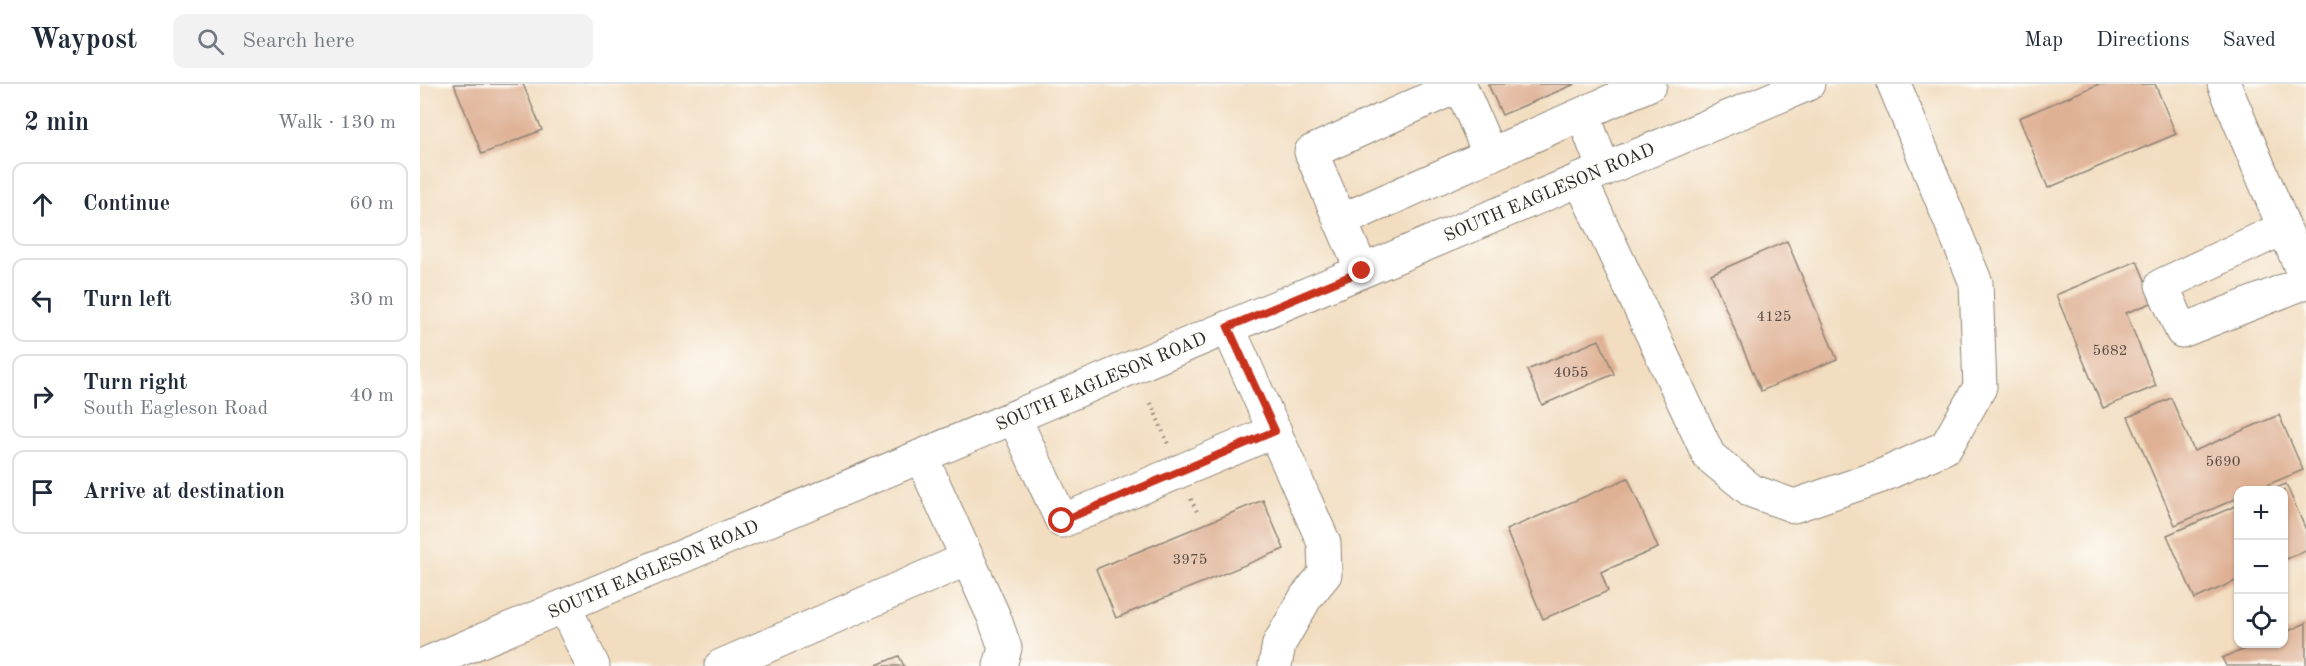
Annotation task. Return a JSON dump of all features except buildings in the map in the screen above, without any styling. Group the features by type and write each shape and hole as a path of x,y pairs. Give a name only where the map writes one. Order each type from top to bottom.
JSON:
{"street":[{"path":"1340,221 1650,84"},
{"name":"SOUTH EAGLESON ROAD","path":"426,658 564,606 1808,84"},
{"path":"1583,114 1592,175 1709,456 1752,491 1794,506 1879,477 1946,447 1980,387 1976,283 1894,84"},
{"path":"2224,84 2284,228 2306,281 2182,331 2162,285 2284,228"},
{"path":"1362,271 1311,152 1460,85 1490,155"},
{"path":"1228,327 1324,543 1325,574 1306,597 1279,644 1275,666"},
{"path":"1014,417 1062,521 1275,431"},
{"path":"921,456 994,617 1005,648 1000,666"},
{"path":"721,666 967,559"},
{"path":"564,606 593,666"}],"path":[{"path":"1151,403 1170,450"},
{"path":"1187,490 1197,514"}],"route":[{"path":"1062,521 1275,431 1228,327 1362,271"}]}
